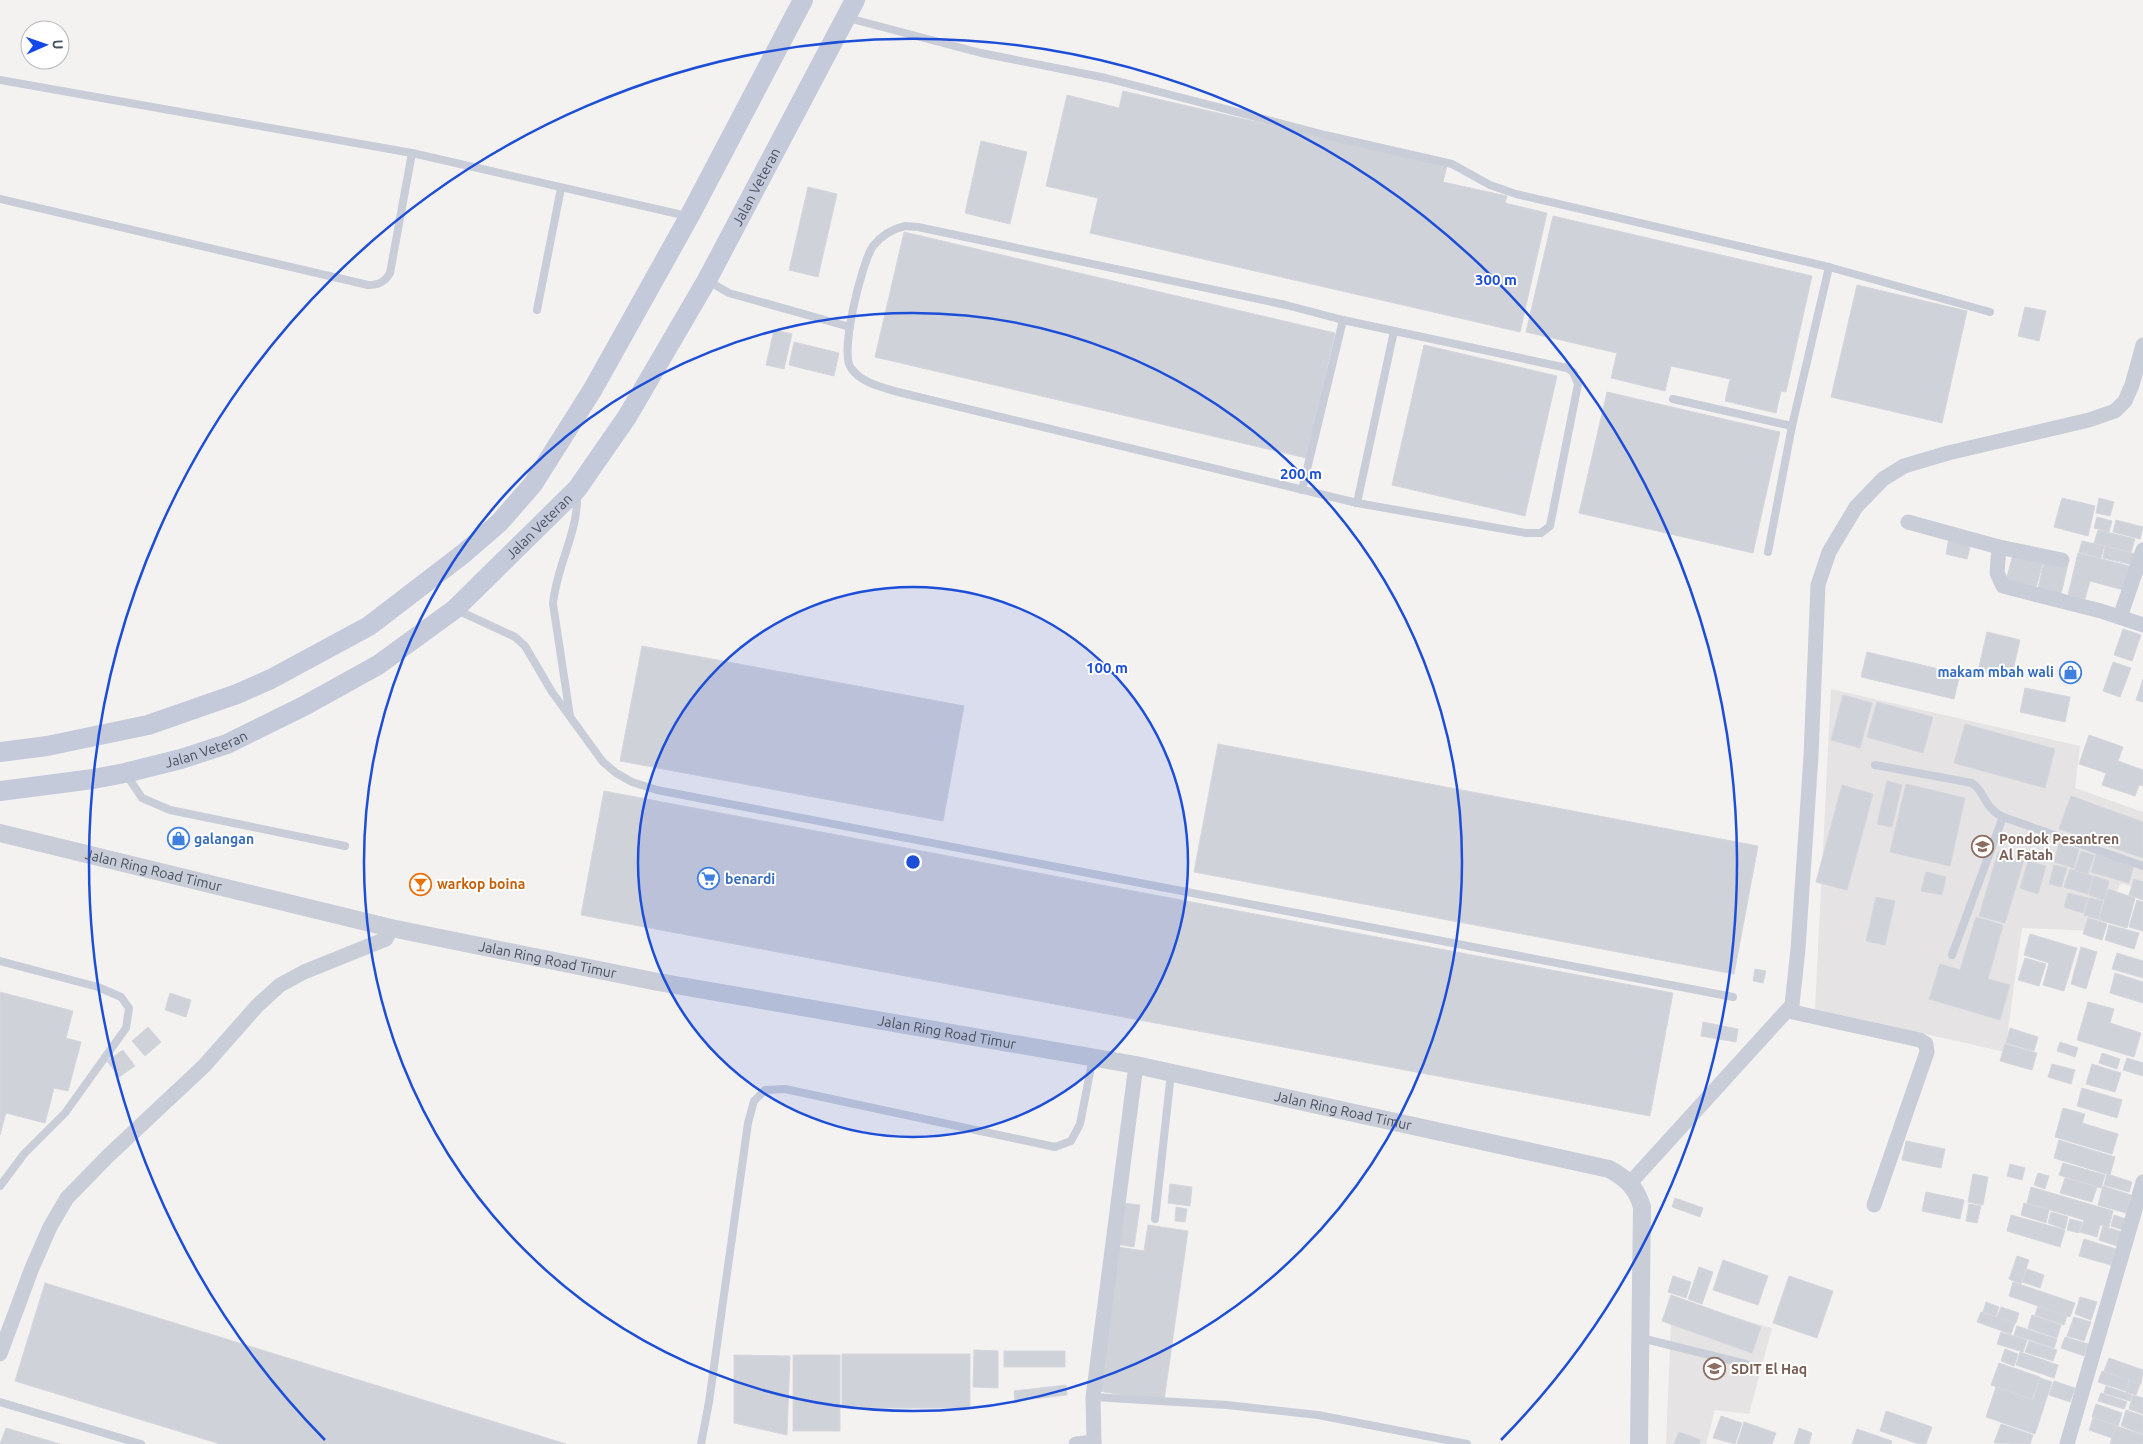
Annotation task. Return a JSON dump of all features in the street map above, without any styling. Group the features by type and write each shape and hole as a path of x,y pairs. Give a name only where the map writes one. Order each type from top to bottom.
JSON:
{"main road":[{"path":"0,752 48,746 148,725 237,694 271,679 369,626 455,560 499,522 533,484 593,389 689,217 803,0"},
{"name":"Jalan Veteran","path":"0,791 125,773 181,759 227,744 263,728 378,665 455,609 577,489 719,287 852,13"}],"street":[{"path":"1639,1444 1642,1207 1638,1194 1631,1182 1788,1011 1793,999 1811,756 1818,585 1829,552 1856,507 1883,479 1904,466 1948,453 2089,420 2115,411 2125,401 2132,385 2143,345"},
{"path":"1908,522 1999,547 2062,560"},
{"path":"1999,547 1997,573 2003,586 2120,617 2143,625"},
{"path":"2120,617 2143,550"},
{"name":"Jalan Ring Road Timur","path":"0,833 391,928 658,982 1136,1065 1609,1169 1631,1182"},
{"path":"0,1354 32,1268 50,1227 67,1198 108,1156 204,1066 258,1006 280,985 304,972 386,939 391,928"},
{"path":"1788,1011 1920,1040 1926,1044 1927,1052 1874,1205"},
{"path":"1076,1444 1094,1443 1092,1397 1136,1065"},
{"path":"2067,1444 2143,1182"}],"lane":[{"path":"852,13 880,27 981,53 1106,78 1325,135 1452,164 1490,185 1516,194 1829,267 1990,312"},
{"path":"0,80 412,153 689,217"},
{"path":"0,199 368,285 376,285 386,279 390,273 412,153"},
{"path":"537,310 561,188"},
{"path":"905,226 918,227 1286,304 1343,320 1560,366 1573,372 1578,384 1552,518 1546,530 1534,534 1357,503 898,392 869,382 851,369 846,354 850,327 866,258 874,246 892,229 905,226"},
{"path":"1768,552 1792,426 1829,267"},
{"path":"719,287 850,327"},
{"path":"1302,490 1343,320"},
{"path":"1357,503 1394,331"},
{"path":"1673,399 1792,426"},
{"path":"570,718 565,677 554,618 554,588 576,521 578,506 577,489"},
{"path":"455,609 516,637 525,646 570,718 603,762 616,773 632,782 657,790 1733,996"},
{"path":"1875,765 1972,783 1980,791 1989,808 2003,816 2143,866"},
{"path":"125,773 142,798 170,810 345,846"},
{"path":"1952,955 2003,816"},
{"path":"0,961 98,987 121,997 129,1008 126,1028 65,1113 24,1154 0,1186"},
{"path":"701,1444 709,1402 748,1123 754,1101 765,1090 785,1089 1055,1147 1070,1141 1080,1124 1093,1057"},
{"path":"1155,1219 1171,1073"},
{"path":"1641,1338 1746,1364"},
{"path":"1092,1397 1226,1405 1318,1415 1467,1444"},
{"path":"0,1402 141,1444"}],"shaded area":[{"name":"Pondok Pesantren Al Fatah","path":"1831,689 2080,746 2075,788 2143,812 2143,890 2121,883 2096,931 2022,928 2005,1052 1815,1009"},
{"name":"SDIT El Haq","path":"1672,1299 1772,1328 1749,1414 1715,1410 1706,1444 1666,1444"}],"building":[{"path":"1123,91 1447,166 1443,182 1507,196 1505,203 1547,213 1520,332 1090,233 1098,198 1046,186 1067,95 1119,108"},
{"path":"981,141 1027,152 1010,224 965,213"},
{"path":"808,187 837,194 818,277 789,270"},
{"path":"1553,216 1812,276 1786,392 1781,391 1776,413 1725,401 1730,379 1671,366 1665,391 1611,378 1617,353 1526,332"},
{"path":"904,232 1335,333 1306,458 875,357"},
{"path":"1857,285 1967,311 1942,423 1831,397"},
{"path":"2025,307 2046,311 2039,341 2018,336"},
{"path":"774,330 792,334 784,369 766,365"},
{"path":"794,342 839,353 834,376 789,365"},
{"path":"1424,345 1557,376 1525,516 1392,485"},
{"path":"1607,392 1780,432 1753,553 1579,513"},
{"path":"2062,498 2095,506 2088,536 2054,527"},
{"path":"2099,498 2114,502 2110,516 2096,513"},
{"path":"2097,517 2112,521 2109,532 2094,528"},
{"path":"2116,520 2143,527 2140,539 2113,532"},
{"path":"2098,530 2135,539 2131,552 2094,543"},
{"path":"1949,538 1971,543 1967,559 1946,554"},
{"path":"2082,541 2104,546 2101,558 2079,552"},
{"path":"2105,546 2136,554 2133,565 2103,558"},
{"path":"2014,550 2044,558 2036,588 2006,581"},
{"path":"2078,553 2133,567 2127,591 2090,581 2085,599 2068,595"},
{"path":"2045,558 2068,564 2061,594 2038,588"},
{"path":"2123,629 2141,635 2132,661 2114,655"},
{"path":"1987,632 2020,640 2011,679 1978,671"},
{"path":"642,646 964,706 943,821 620,761"},
{"path":"1867,652 1960,674 1954,699 1861,677"},
{"path":"2113,662 2131,668 2120,697 2103,691"},
{"path":"2143,679 2143,702 2136,700"},
{"path":"2025,688 2070,697 2065,722 2020,712"},
{"path":"1843,695 1872,703 1860,748 1831,740"},
{"path":"1877,702 1933,717 1923,753 1867,737"},
{"path":"1965,724 2055,749 2045,788 1954,763"},
{"path":"2089,735 2123,747 2118,761 2143,770 2143,786 2139,785 2135,796 2102,785 2106,773 2079,764"},
{"path":"1218,744 1758,846 1734,974 1194,872"},
{"path":"1887,781 1902,785 1892,827 1877,824"},
{"path":"1906,784 1965,798 1950,866 1890,852"},
{"path":"1842,785 1873,794 1847,890 1816,882"},
{"path":"604,791 1673,993 1650,1116 581,915"},
{"path":"2071,796 2143,822 2143,858 2059,829"},
{"path":"2059,843 2079,849 2074,868 2054,862"},
{"path":"2081,851 2094,855 2088,874 2075,870"},
{"path":"1998,852 2024,860 2005,923 1979,916"},
{"path":"2096,854 2134,865 2129,883 2091,872"},
{"path":"2028,861 2046,866 2038,894 2020,888"},
{"path":"2054,865 2067,868 2061,887 2049,884"},
{"path":"2070,869 2093,876 2088,894 2064,887"},
{"path":"1926,872 1946,877 1942,895 1921,891"},
{"path":"2094,876 2109,881 2104,900 2089,895"},
{"path":"2134,879 2143,882 2143,900 2129,895"},
{"path":"2108,889 2135,898 2127,928 2099,920"},
{"path":"2068,893 2088,898 2083,913 2064,907"},
{"path":"1876,897 1895,901 1885,945 1866,941"},
{"path":"2089,898 2103,901 2098,919 2084,915"},
{"path":"2137,900 2143,902 2143,931 2129,927"},
{"path":"1976,917 2003,925 1988,979 2010,985 2000,1020 1929,999 1940,964 1960,970"},
{"path":"2088,918 2107,924 2102,940 2083,934"},
{"path":"2109,925 2139,933 2134,949 2105,940"},
{"path":"2030,934 2077,948 2064,991 2043,985 2049,963 2024,955"},
{"path":"2081,947 2097,952 2086,989 2071,984"},
{"path":"2117,953 2143,961 2143,978 2112,969"},
{"path":"2025,958 2046,964 2039,986 2018,980"},
{"path":"1755,969 1766,971 1763,983 1753,981"},
{"path":"2115,973 2143,982 2143,1003 2110,993"},
{"path":"0,992 73,1011 66,1038 81,1042 68,1091 54,1088 45,1123 6,1113 0,1135"},
{"path":"170,993 191,1000 186,1017 165,1010"},
{"path":"2088,1002 2114,1009 2110,1023 2141,1033 2134,1057 2077,1040"},
{"path":"1703,1022 1738,1029 1736,1042 1701,1036"},
{"path":"148,1027 161,1042 145,1056 132,1041"},
{"path":"2010,1028 2038,1037 2034,1051 2006,1043"},
{"path":"2060,1042 2078,1048 2075,1057 2057,1051"},
{"path":"2005,1044 2037,1053 2032,1070 2000,1061"},
{"path":"123,1050 135,1066 119,1077 107,1061"},
{"path":"2102,1053 2120,1059 2117,1069 2099,1063"},
{"path":"2127,1058 2143,1063 2143,1076 2123,1070"},
{"path":"2052,1064 2075,1070 2071,1084 2048,1077"},
{"path":"2092,1064 2121,1073 2115,1092 2086,1084"},
{"path":"2082,1088 2122,1100 2117,1118 2077,1106"},
{"path":"2063,1108 2085,1114 2082,1123 2118,1134 2112,1154 2055,1137"},
{"path":"2059,1140 2115,1157 2110,1175 2054,1158"},
{"path":"1906,1141 1945,1149 1941,1168 1902,1160"},
{"path":"2063,1163 2105,1175 2101,1188 2059,1175"},
{"path":"2010,1164 2025,1168 2022,1180 2007,1176"},
{"path":"2038,1173 2049,1176 2045,1189 2034,1185"},
{"path":"1973,1174 1988,1177 1983,1205 1968,1202"},
{"path":"2107,1174 2132,1182 2129,1192 2104,1185"},
{"path":"2065,1178 2097,1187 2092,1202 2060,1193"},
{"path":"1170,1184 1192,1187 1190,1206 1168,1203"},
{"path":"2103,1186 2131,1195 2126,1213 2098,1205"},
{"path":"2031,1187 2113,1211 2109,1227 2100,1225 2097,1237 2080,1232 2084,1220 2027,1203"},
{"path":"1926,1192 1964,1200 1960,1219 1922,1211"},
{"path":"1675,1198 1703,1208 1700,1217 1672,1207"},
{"path":"1122,1203 1140,1205 1134,1247 1116,1244"},
{"path":"2024,1203 2049,1210 2046,1223 2021,1215"},
{"path":"1969,1204 1981,1206 1977,1223 1966,1221"},
{"path":"1176,1207 1187,1209 1185,1222 1175,1221"},
{"path":"2051,1212 2068,1217 2065,1229 2048,1223"},
{"path":"2011,1215 2065,1230 2060,1247 2007,1231"},
{"path":"2114,1215 2126,1219 2123,1230 2111,1226"},
{"path":"2070,1219 2082,1222 2079,1233 2067,1230"},
{"path":"1148,1225 1188,1231 1164,1401 1098,1391 1118,1247 1144,1251"},
{"path":"2103,1226 2122,1232 2117,1246 2099,1240"},
{"path":"2084,1239 2116,1249 2111,1265 2079,1256"},
{"path":"2017,1256 2029,1260 2021,1284 2009,1279"},
{"path":"1723,1260 1768,1276 1758,1305 1713,1290"},
{"path":"1699,1267 1713,1272 1702,1304 1688,1299"},
{"path":"2027,1269 2044,1275 2040,1288 2022,1282"},
{"path":"1673,1276 1691,1282 1686,1298 1668,1292"},
{"path":"1789,1276 1833,1291 1817,1338 1773,1323"},
{"path":"2013,1282 2075,1303 2070,1317 2009,1296"},
{"path":"45,1283 566,1444 220,1444 15,1381"},
{"path":"1671,1295 1761,1327 1752,1353 1662,1321"},
{"path":"2080,1297 2097,1302 2091,1320 2075,1314"},
{"path":"1986,1302 1999,1307 1996,1316 1983,1312"},
{"path":"2038,1306 2067,1316 2064,1325 2035,1315"},
{"path":"2001,1307 2019,1313 2016,1323 1997,1317"},
{"path":"1981,1312 2015,1323 2011,1334 1977,1322"},
{"path":"2032,1315 2061,1325 2057,1338 2028,1328"},
{"path":"2074,1317 2091,1322 2084,1341 2067,1336"},
{"path":"2017,1326 2057,1339 2054,1348 2014,1335"},
{"path":"2001,1332 2027,1340 2023,1352 1997,1344"},
{"path":"2065,1337 2088,1344 2084,1356 2061,1348"},
{"path":"2029,1341 2057,1350 2053,1361 2025,1352"},
{"path":"2005,1349 2018,1354 2014,1366 2001,1361"},
{"path":"974,1350 998,1351 998,1388 973,1387"},
{"path":"1004,1351 1065,1351 1065,1367 1004,1367"},
{"path":"2020,1352 2058,1365 2054,1378 2016,1365"},
{"path":"842,1354 970,1354 970,1408 842,1408"},
{"path":"734,1355 790,1356 787,1435 734,1423"},
{"path":"793,1355 840,1355 840,1431 793,1431"},
{"path":"2109,1358 2143,1370 2141,1384 2104,1371"},
{"path":"1999,1363 2040,1377 2032,1399 1991,1385"},
{"path":"2102,1371 2129,1380 2126,1391 2098,1382"},
{"path":"2040,1378 2052,1382 2035,1434 1986,1417 1996,1387 2033,1400"},
{"path":"2130,1380 2140,1384 2136,1395 2126,1392"},
{"path":"2054,1381 2075,1388 2070,1402 2049,1395"},
{"path":"1066,1385 1067,1395 1015,1401 1014,1391"},
{"path":"2106,1386 2132,1395 2130,1401 2104,1393"},
{"path":"2101,1393 2127,1402 2124,1409 2098,1401"},
{"path":"2133,1395 2143,1398 2143,1414 2129,1409"},
{"path":"2096,1404 2122,1413 2118,1426 2092,1417"},
{"path":"2126,1410 2143,1416 2143,1434 2121,1426"},
{"path":"1886,1411 1932,1427 1926,1444 1919,1444 1880,1431"},
{"path":"1721,1416 1742,1423 1735,1444 1713,1438"},
{"path":"2093,1418 2116,1426 2112,1438 2089,1430"},
{"path":"1744,1422 1776,1433 1772,1444 1737,1444"},
{"path":"2001,1424 2033,1435 2030,1444 1994,1443"},
{"path":"2116,1426 2143,1435 2143,1444 2110,1444"},
{"path":"6,1428 60,1444 0,1444"},
{"path":"1799,1428 1812,1433 1809,1444 1794,1444"},
{"path":"1857,1429 1892,1441 1891,1444 1852,1444"},
{"path":"1679,1432 1701,1440 1699,1444 1674,1444"}],"place":[{"name":"makam mbah wali","path":"2070,672"},
{"name":"galangan","path":"178,839"},
{"name":"Pondok Pesantren Al Fatah","path":"1983,847"},
{"name":"benardi","path":"709,879"},
{"name":"warkop boina","path":"421,884"},
{"name":"SDIT El Haq","path":"1715,1369"}]}
